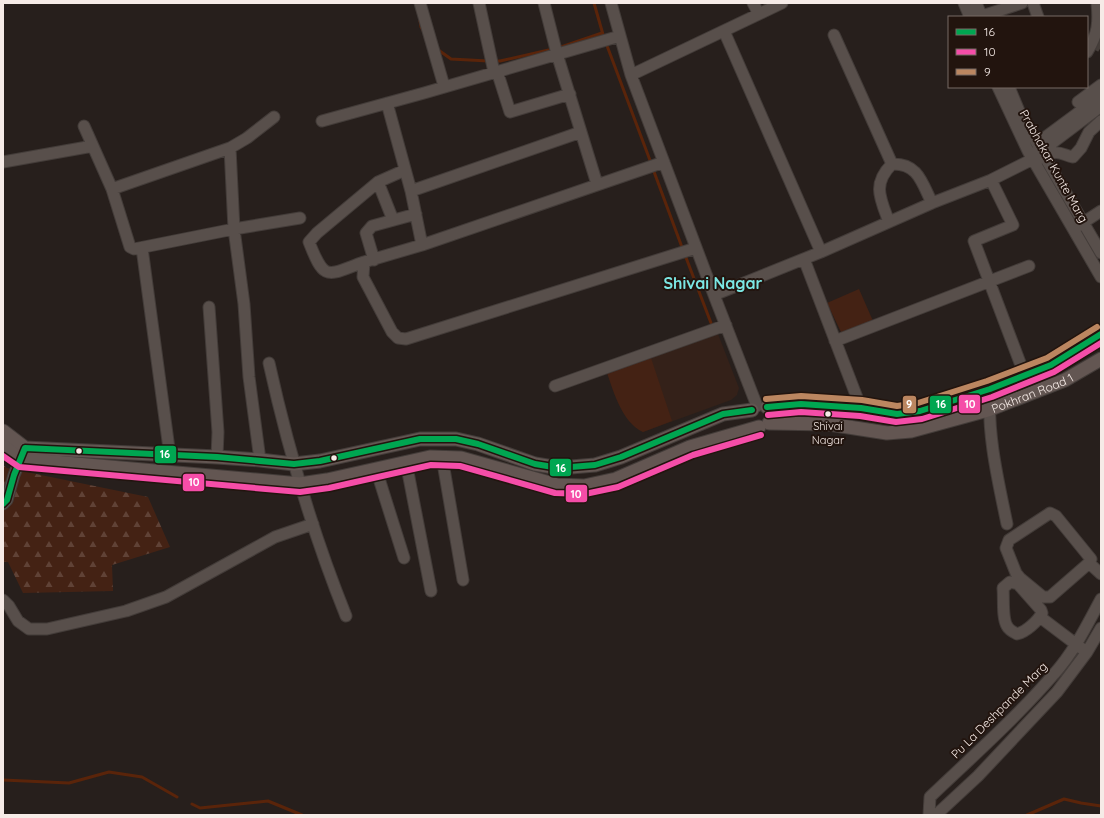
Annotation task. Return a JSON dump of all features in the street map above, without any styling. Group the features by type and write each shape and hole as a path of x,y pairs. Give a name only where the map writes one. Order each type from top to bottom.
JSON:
{"main road":[{"name":"Pokhran Road 1","path":"22,454 216,457 294,464 320,461 420,439 456,438 535,464 559,468 595,465 620,457 723,414 759,408 801,404 861,408 897,414 920,411 990,390 1051,365 1101,334"},
{"name":"Pokhran Road 1","path":"22,454 300,484 327,480 430,457 461,458 557,485 584,486 616,479 690,447 764,425 829,424 887,433 911,431 988,410 1065,380 1101,359"},
{"path":"759,408 772,413 771,420 764,425 754,424 750,419 759,408"},
{"path":"3,431 22,454"},
{"path":"683,431 690,447"},
{"path":"3,446 22,454"}],"street":[{"path":"420,3 444,86"},
{"path":"479,3 496,72 510,112 570,94"},
{"path":"544,3 557,54 597,184"},
{"path":"611,3 632,75 696,248 759,408"},
{"path":"754,3 759,14"},
{"path":"632,75 782,3"},
{"path":"964,3 970,16"},
{"path":"976,3 981,16"},
{"path":"984,16 1022,3"},
{"path":"1033,3 1038,16"},
{"path":"1088,51 1094,43 1098,30 1097,3"},
{"path":"724,31 821,252"},
{"path":"834,35 892,164"},
{"path":"322,121 620,36"},
{"path":"1078,102 1101,85"},
{"name":"Prabhakar Kunte Marg","path":"998,88 1014,123 1033,159 1101,278"},
{"name":"Prabhakar Kunte Marg","path":"1010,88 1019,111 1046,142 1045,158 1101,253"},
{"path":"1033,159 1046,142 1101,96"},
{"path":"387,103 411,191 422,245"},
{"path":"1046,142 1101,106"},
{"path":"112,189 230,148 247,138 274,117"},
{"path":"714,295 821,252 932,203 991,180 1033,159 1045,158 1052,153 1059,153 1073,157 1089,132 1101,121"},
{"path":"84,126 112,189 130,247 142,248 234,229 300,218"},
{"path":"411,191 581,132"},
{"path":"3,162 94,146"},
{"path":"230,148 234,229 244,304 249,377 260,460"},
{"path":"405,170 378,182 317,233 309,242 317,262 324,271 331,274 422,245 664,162"},
{"path":"888,222 878,188 882,175 892,164 907,166 918,174 932,203"},
{"path":"991,180 1013,225 974,241 1025,376"},
{"path":"378,182 393,220"},
{"path":"1072,228 1083,223 1101,211"},
{"path":"416,214 372,226 366,233 369,261 364,277 392,332 398,338 406,339 696,248"},
{"path":"142,248 170,456"},
{"path":"804,259 861,408"},
{"path":"835,341 1029,266"},
{"path":"209,307 218,432 216,457"},
{"path":"555,386 726,325"},
{"path":"269,364 280,415 300,484 346,616"},
{"path":"990,390 988,410 995,463 1007,524"},
{"path":"3,504 7,500 22,454"},
{"path":"442,457 463,580"},
{"path":"406,462 430,591"},
{"path":"376,469 404,558"},
{"path":"1050,513 1056,516 1089,555 1091,559 1089,563 1050,597 1043,597 1016,573 1006,548 1009,540 1050,513"},
{"path":"3,600 9,606 18,621 29,629 47,629 126,611 166,597 275,537 313,524"},
{"path":"1089,563 1101,574"},
{"path":"1010,582 1018,584 1041,610 1042,613 1040,617 1023,633 1017,634 1011,630 1007,626 1004,618 1003,588 1010,582"},
{"name":"Pu La Deshpande Marg","path":"929,815 930,797 1018,712 1055,673 1083,633 1101,598"},
{"path":"1040,617 1075,645 1087,652"},
{"path":"936,815 978,776 1057,692 1098,638 1101,628"},
{"path":"1083,633 1098,638"}],"shaded area":[{"path":"718,334 739,388 737,395 731,400 643,432 634,426 624,413 607,373"}],"green space":[{"path":"859,289 873,321 843,333 841,332 827,303"},
{"path":"651,358 672,421 643,432 624,414 616,398 607,373"},
{"path":"3,465 7,468 148,497 170,547 112,565 113,591 23,593 8,562 3,562"}],"waterway":[{"path":"594,3 604,38"},
{"path":"420,21 424,32"},
{"path":"558,48 602,33"},
{"path":"606,43 651,163"},
{"path":"437,49 451,59 488,61"},
{"path":"494,61 553,49"},
{"path":"653,169 683,250"},
{"path":"685,255 711,323"},
{"path":"3,780 69,783 109,772 142,777 177,797"},
{"path":"1027,815 1064,799 1101,806"},
{"path":"192,804 200,808 268,801 302,815"}],"tunnel":[{"path":"1096,44 1101,47"}],"transit line":[{"name":"9","path":"766,399 801,396 862,400 897,406 918,403 987,381 1047,358 1097,327"},
{"name":"16","path":"767,407 801,404 861,408 897,414 920,411 990,389 1051,365 1101,334"},
{"name":"10","path":"768,415 801,412 860,416 896,422 922,419 992,397 1054,372 1101,343"},
{"name":"16","path":"3,504 7,500 14,475 25,448 217,457 294,464 320,461 420,439 456,439 478,444 535,464 559,468 595,465 621,457 723,414 752,410"},
{"name":"10","path":"3,456 19,467 300,492 329,488 431,465 460,466 555,493 585,494 618,487 693,455 761,435"}],"place":[{"name":"Shivai Nagar","path":"828,414"}],"district":[{"name":"Shivai Nagar","path":"713,283"}]}
